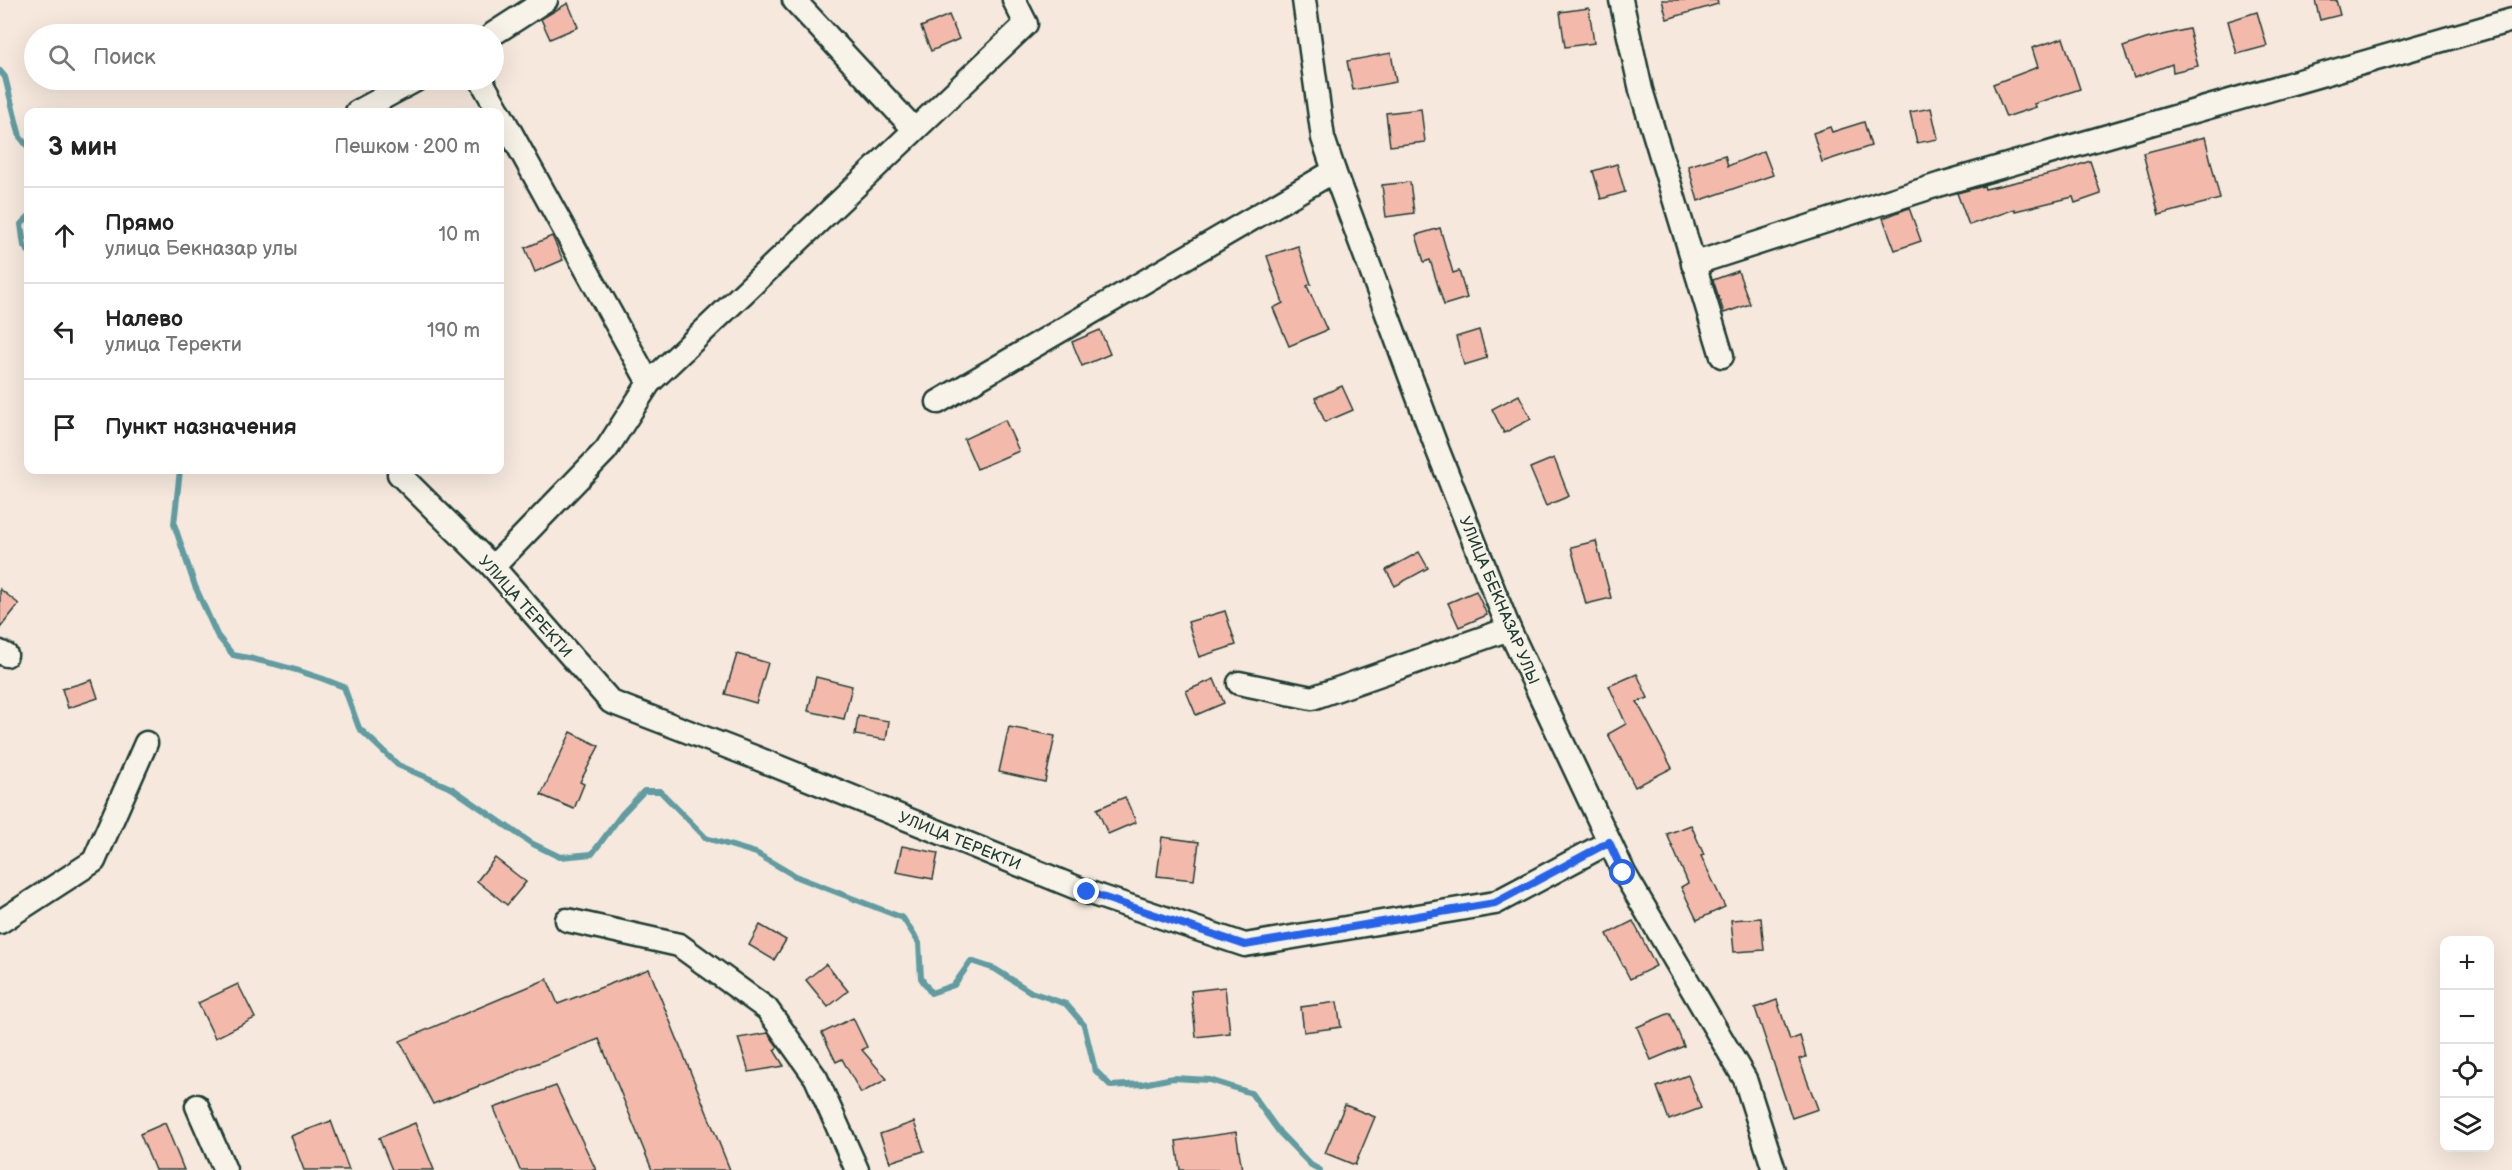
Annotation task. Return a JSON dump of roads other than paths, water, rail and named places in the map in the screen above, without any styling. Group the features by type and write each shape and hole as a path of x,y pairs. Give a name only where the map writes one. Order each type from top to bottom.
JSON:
{"street":[{"path":"504,27 546,0"},
{"path":"794,0 914,129"},
{"path":"493,567 606,450 649,383 1026,24 1014,0"},
{"name":"УЛИЦА БЕКНАЗАР УЛЫ","path":"1304,0 1323,138 1438,451 1509,629 1623,873 1745,1079 1774,1170"},
{"path":"1621,0 1641,90 1722,356"},
{"path":"1693,264 1941,184 2512,20"},
{"path":"364,108 398,90"},
{"path":"486,90 496,108"},
{"path":"504,122 649,383"},
{"path":"938,402 1334,171"},
{"name":"УЛИЦА ТЕРЕКТИ","path":"399,474 493,567 611,702 754,757 1087,892 1245,945 1495,903 1609,842"},
{"path":"1239,683 1312,698 1509,629"},
{"path":"0,922 94,861 146,743"},
{"path":"567,920 679,945 767,1009 816,1078 857,1170"},
{"path":"197,1106 225,1170"}],"waterway":[{"path":"0,71 5,77 20,137 24,142"},
{"path":"24,221 21,224 24,246"},
{"path":"180,474 174,524 195,586 217,635 233,655 289,668 344,687 359,728 398,765 453,789 531,843 560,857 592,854 622,814 644,791 660,791 706,838 756,853 795,876 903,918 919,943 921,978 931,993 954,985 971,961 995,969 1031,992 1066,1004 1084,1025 1095,1070 1111,1086 1143,1084 1173,1078 1210,1080 1251,1093 1280,1133 1311,1165 1320,1170"}]}
